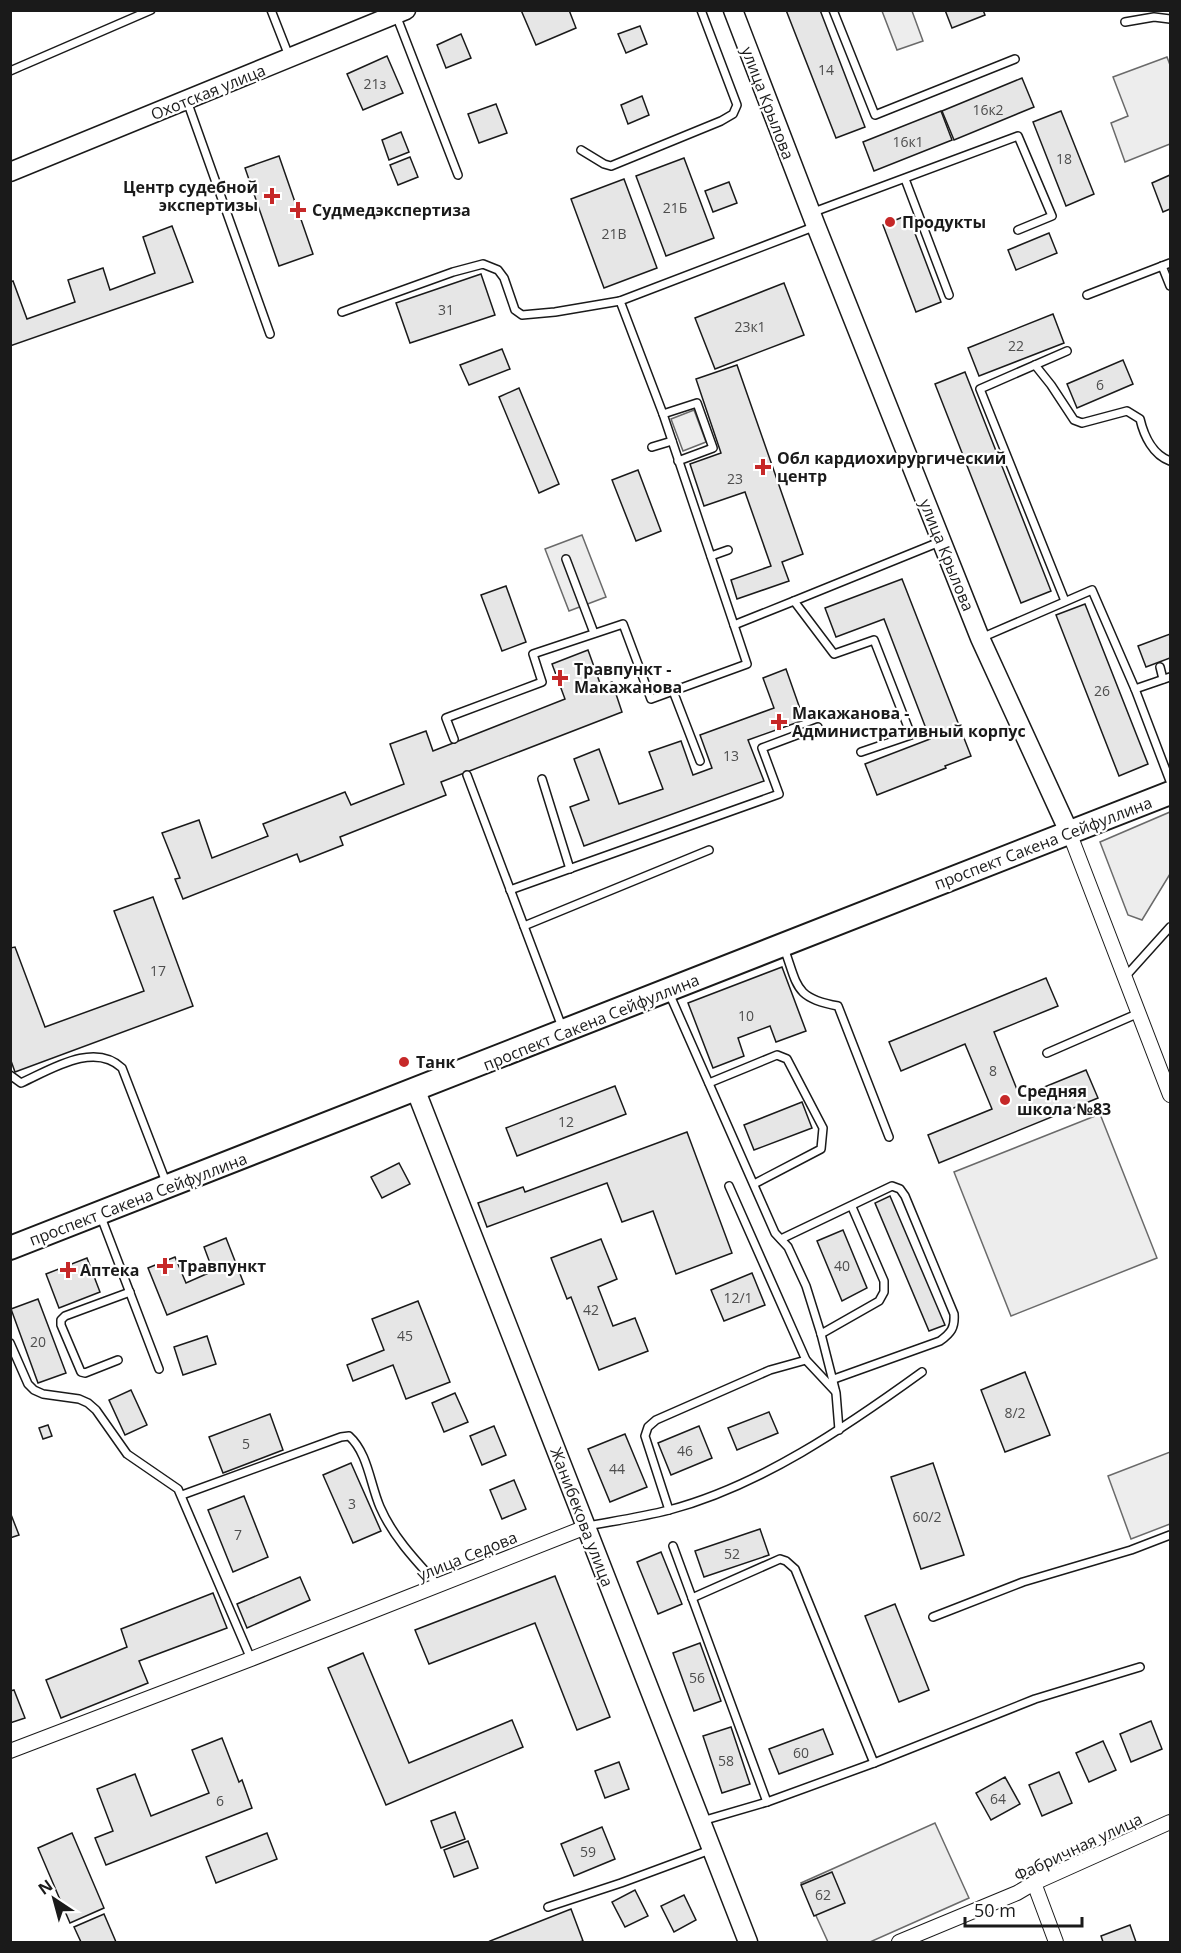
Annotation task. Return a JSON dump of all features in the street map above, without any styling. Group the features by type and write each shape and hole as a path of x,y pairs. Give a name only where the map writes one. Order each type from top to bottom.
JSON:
{"main road":[{"name":"проспект Сакена Сейфуллина","path":"10,1248 1170,793"}],"street":[{"name":"улица Крылова","path":"733,10 980,638 1069,832 1170,1090"},
{"name":"Охотская улица","path":"10,172 401,13"},
{"name":"Жанибекова улица","path":"416,1090 748,1942"},
{"name":"улица Седова","path":"10,1751 586,1527"},
{"name":"Фабричная улица","path":"899,1942 1017,1893 1034,1883 1170,1822"},
{"path":"1034,1883 1056,1942"}],"lane":[{"path":"10,71 151,10"},
{"path":"271,10 290,59"},
{"path":"581,150 611,166 733,114 737,105 701,10"},
{"path":"833,10 875,115 1015,59"},
{"path":"401,13 458,175"},
{"path":"1125,22 1154,17 1170,19"},
{"path":"187,101 270,334"},
{"path":"342,312 453,272 483,264 498,270 504,278 515,310 522,315 620,301 905,179 1018,135 1052,216 1018,230"},
{"path":"905,179 949,295"},
{"path":"1086,295 1170,263"},
{"path":"1162,266 1170,286"},
{"path":"454,739 446,718 542,682 533,654 623,624 651,699 747,664 663,414 620,301"},
{"path":"1065,601 980,389 1067,351"},
{"path":"1035,366 1074,420 1082,423 1127,411 1140,419 1144,435 1154,450 1170,461"},
{"path":"663,414 697,403 713,448 678,461"},
{"path":"652,447 672,441"},
{"path":"734,625 942,542"},
{"path":"711,556 728,550"},
{"path":"566,559 594,633"},
{"path":"980,638 1092,590 1135,688 1170,781"},
{"path":"794,601 834,654 874,640 911,735 861,752"},
{"path":"1135,688 1167,678 1160,667"},
{"path":"673,691 700,761"},
{"path":"510,890 779,794 762,748 819,727"},
{"path":"467,775 564,1032"},
{"path":"542,779 570,869"},
{"path":"524,926 709,850"},
{"path":"1125,977 1170,927"},
{"path":"783,946 800,992 818,1002 838,1006 889,1137"},
{"path":"668,991 775,1233 788,1247 806,1286 834,1379 839,1430"},
{"path":"1047,1053 1138,1013"},
{"path":"709,1083 777,1055 786,1059 824,1128 821,1149 753,1184"},
{"path":"10,1075 21,1083 76,1060 93,1056 114,1060 122,1068 168,1187"},
{"path":"729,1186 806,1360 836,1393"},
{"path":"781,1239 892,1186 900,1189 905,1196 954,1314 955,1325 950,1334 940,1341 834,1379"},
{"path":"821,1334 879,1301 884,1292 884,1281 852,1207"},
{"path":"100,1214 159,1369"},
{"path":"118,1360 81,1372 61,1320 130,1292"},
{"path":"10,1343 28,1384 34,1390 42,1394 79,1399 88,1403 96,1410 127,1454 178,1489 251,1659"},
{"path":"669,1510 645,1436 648,1427 656,1420 770,1370 806,1360"},
{"name":"улица Седова","path":"586,1527 669,1510 719,1493 765,1472 839,1430 922,1372"},
{"path":"182,1495 349,1436 361,1450 381,1508 395,1533 438,1585"},
{"path":"933,1617 1023,1582 1131,1550 1170,1534"},
{"path":"674,1546 767,1802"},
{"path":"692,1598 780,1559 795,1569 874,1763"},
{"path":"702,1821 767,1802 874,1763 1035,1699 1140,1667"},
{"path":"548,1907 712,1849"}],"shaded area":[{"path":"882,11 912,11 923,41 897,50"},
{"path":"1167,57 1170,65 1170,144 1125,162 1111,123 1128,116 1113,77"},
{"path":"694,410 706,442 683,451 671,419"},
{"path":"582,535 606,597 569,611 545,549"},
{"path":"1170,812 1170,874 1142,920 1128,915 1100,842"},
{"path":"1100,1114 1157,1258 1011,1316 954,1172"},
{"path":"1170,1452 1170,1524 1131,1539 1108,1476"},
{"path":"935,1823 969,1898 870,1942 828,1942 801,1883"}],"building":[{"path":"521,10 569,10 576,28 536,45"},
{"path":"786,10 820,10 865,127 836,138"},
{"path":"945,10 983,10 985,15 952,28"},
{"path":"640,26 647,44 626,53 618,34"},
{"path":"461,34 471,58 446,68 437,45"},
{"path":"387,56 403,93 363,110 347,74"},
{"path":"1022,78 1034,107 954,140 942,111"},
{"path":"642,96 649,115 628,124 621,105"},
{"path":"496,104 507,133 479,143 468,114"},
{"path":"941,111 952,140 874,171 863,142"},
{"path":"1061,111 1094,194 1066,206 1033,122"},
{"path":"401,132 409,152 389,160 382,140"},
{"path":"279,156 313,254 279,266 245,168"},
{"path":"410,157 418,177 398,185 390,165"},
{"path":"684,158 714,238 666,256 636,176"},
{"path":"1170,175 1170,209 1163,212 1152,183"},
{"path":"624,179 657,268 604,288 571,199"},
{"path":"729,182 737,203 713,212 705,191"},
{"path":"908,215 941,302 916,312 883,225"},
{"path":"172,226 193,282 10,346 10,282 13,281 27,319 75,302 68,280 103,268 110,290 155,273 143,237"},
{"path":"1049,233 1057,253 1016,270 1008,250"},
{"path":"481,274 495,315 410,343 396,303"},
{"path":"784,283 804,335 715,369 695,318"},
{"path":"1053,314 1064,343 979,376 968,348"},
{"path":"502,349 510,369 469,385 460,365"},
{"path":"1123,360 1133,384 1077,408 1067,384"},
{"path":"737,365 803,554 782,562 789,581 737,599 731,580 771,566 745,492 704,506 690,464 721,453 696,379"},
{"path":"965,372 1051,591 1021,603 935,384"},
{"path":"519,388 559,484 539,493 499,397"},
{"path":"638,470 661,531 636,541 612,480"},
{"path":"902,579 971,756 877,795 865,764 930,739 884,619 836,637 825,608"},
{"path":"506,586 526,642 502,651 481,595"},
{"path":"1085,604 1148,764 1119,776 1056,615"},
{"path":"1170,634 1170,658 1146,667 1138,646"},
{"path":"588,650 601,686 612,682 622,712 441,782 446,795 340,837 343,845 300,862 297,854 183,899 175,879 180,878 162,833 199,820 212,858 268,836 263,824 345,792 351,805 404,784 390,744 426,731 433,751 565,699 552,664"},
{"path":"786,669 804,720 748,740 764,781 584,846 570,807 589,800 574,759 599,749 619,804 663,789 649,752 681,741 693,775 712,768 700,735 774,708 763,678"},
{"path":"153,897 193,1006 15,1072 10,1058 10,948 15,947 45,1027 144,991 114,911"},
{"path":"782,967 806,1031 776,1042 770,1026 738,1038 744,1056 713,1068 688,1003"},
{"path":"1046,978 1058,1006 994,1032 1020,1097 1086,1070 1098,1098 939,1163 928,1135 992,1109 965,1044 901,1071 889,1042"},
{"path":"615,1086 626,1114 517,1156 506,1128"},
{"path":"802,1102 812,1128 754,1150 744,1125"},
{"path":"687,1132 732,1253 676,1274 653,1211 622,1222 607,1183 487,1227 478,1203 523,1187 525,1192"},
{"path":"399,1163 410,1184 382,1198 371,1177"},
{"path":"890,1196 945,1325 929,1331 875,1203"},
{"path":"843,1230 867,1288 842,1301 817,1241"},
{"path":"226,1238 244,1284 167,1315 148,1268 175,1257 186,1283 213,1271 204,1247"},
{"path":"601,1239 617,1279 598,1287 613,1326 635,1318 648,1351 599,1370 571,1297 567,1299 551,1258"},
{"path":"87,1258 100,1292 59,1308 46,1274"},
{"path":"752,1273 765,1305 724,1321 711,1290"},
{"path":"38,1299 66,1373 38,1383 11,1309"},
{"path":"418,1301 450,1382 406,1399 393,1365 353,1381 347,1365 384,1350 372,1319"},
{"path":"207,1336 216,1364 183,1375 174,1347"},
{"path":"1025,1372 1050,1435 1005,1452 981,1390"},
{"path":"131,1390 147,1425 125,1435 109,1400"},
{"path":"455,1393 468,1422 444,1432 432,1403"},
{"path":"769,1412 778,1433 737,1450 728,1428"},
{"path":"270,1414 283,1450 223,1473 209,1437"},
{"path":"48,1425 52,1436 43,1439 39,1428"},
{"path":"494,1426 506,1455 482,1465 470,1436"},
{"path":"699,1426 712,1458 671,1475 658,1443"},
{"path":"625,1434 647,1487 610,1502 588,1449"},
{"path":"351,1463 381,1531 353,1543 323,1475"},
{"path":"933,1463 964,1555 921,1569 891,1477"},
{"path":"514,1480 526,1509 502,1519 490,1490"},
{"path":"244,1496 268,1557 233,1572 208,1510"},
{"path":"10,1512 19,1535 10,1538"},
{"path":"760,1529 769,1555 704,1577 695,1551"},
{"path":"661,1552 682,1604 658,1614 637,1562"},
{"path":"555,1576 610,1717 577,1730 535,1623 429,1664 415,1630"},
{"path":"300,1577 310,1600 247,1628 237,1604"},
{"path":"213,1593 227,1628 139,1661 148,1683 61,1718 46,1680 127,1647 121,1629"},
{"path":"895,1604 929,1690 899,1702 865,1616"},
{"path":"700,1643 721,1701 694,1711 673,1653"},
{"path":"363,1653 409,1763 512,1720 523,1747 386,1805 328,1668"},
{"path":"14,1690 25,1718 10,1723 10,1691"},
{"path":"1151,1721 1162,1749 1131,1762 1120,1734"},
{"path":"731,1727 750,1784 722,1793 703,1736"},
{"path":"823,1729 833,1754 779,1774 769,1749"},
{"path":"222,1738 239,1782 242,1780 252,1808 106,1865 95,1838 113,1831 97,1789 135,1774 151,1816 209,1793 192,1750"},
{"path":"1103,1741 1116,1770 1089,1782 1076,1753"},
{"path":"619,1762 629,1789 605,1798 595,1771"},
{"path":"1059,1772 1072,1803 1042,1816 1029,1785"},
{"path":"1005,1777 1020,1804 991,1820 976,1793"},
{"path":"455,1812 465,1839 441,1848 431,1821"},
{"path":"602,1827 615,1859 574,1876 561,1844"},
{"path":"72,1833 104,1908 70,1923 38,1848"},
{"path":"267,1833 277,1859 216,1883 206,1857"},
{"path":"468,1841 478,1868 454,1877 444,1850"},
{"path":"832,1872 845,1903 814,1916 801,1885"},
{"path":"635,1890 648,1916 625,1927 612,1902"},
{"path":"684,1895 696,1920 674,1932 661,1906"},
{"path":"571,1909 583,1941 490,1941"},
{"path":"104,1914 116,1942 81,1942 74,1927"},
{"path":"1130,1925 1136,1942 1103,1942 1101,1936"}],"place":[{"name":"Центр судебной экспертизы","path":"272,196"},
{"name":"Судмедэкспертиза","path":"298,210"},
{"name":"Продукты","path":"890,222"},
{"name":"Обл кардиохирургический центр","path":"763,467"},
{"name":"Травпункт - Макажанова","path":"560,678"},
{"name":"Макажанова - Административный корпус","path":"779,722"},
{"name":"Танк","path":"404,1062"},
{"name":"Средняя школа №83","path":"1005,1100"},
{"name":"Травпункт","path":"165,1266"},
{"name":"Аптека","path":"68,1270"}]}
